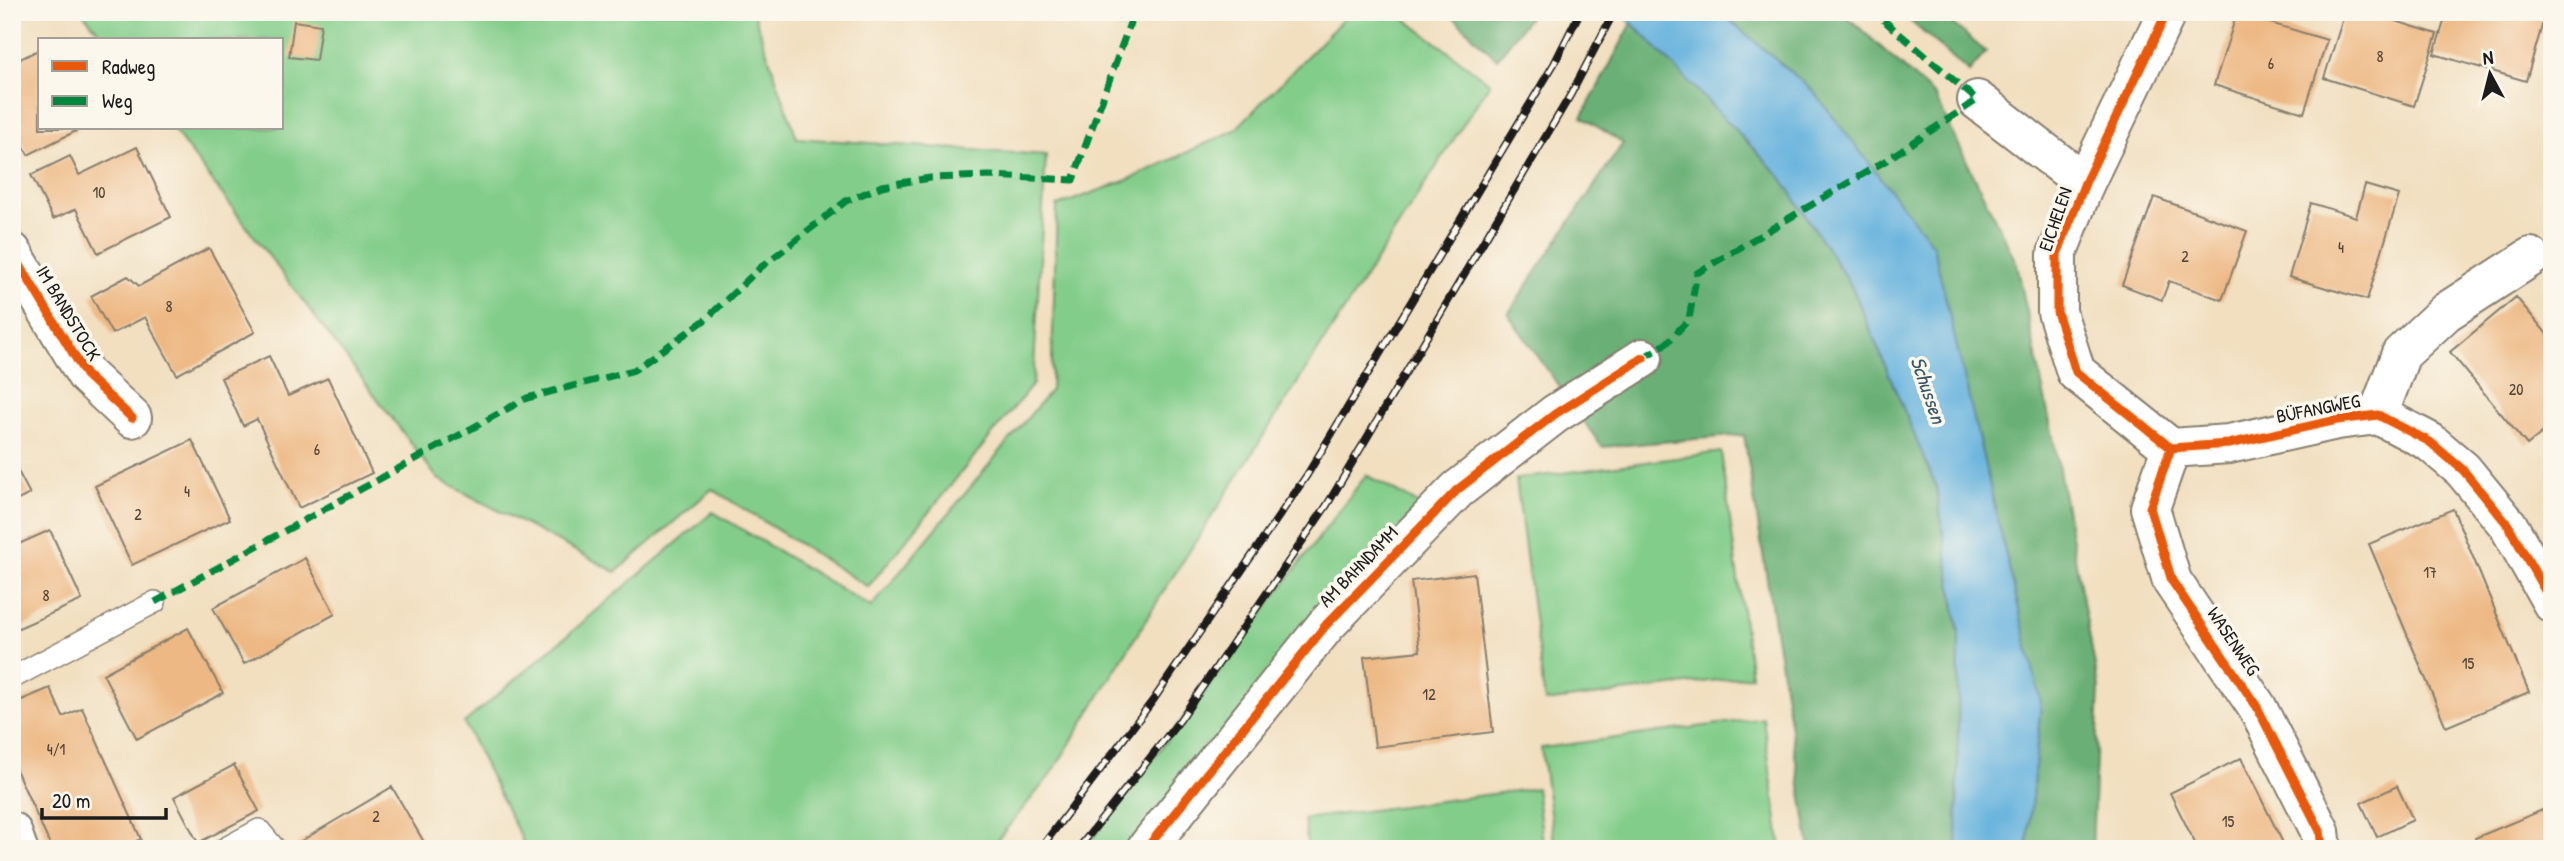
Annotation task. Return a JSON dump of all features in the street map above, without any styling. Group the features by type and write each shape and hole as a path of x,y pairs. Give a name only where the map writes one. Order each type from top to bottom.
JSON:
{"street":[{"name":"EICHELEN","path":"2167,12 2085,183 2057,254 2057,312 2076,372 2171,449"},
{"path":"1977,100 2085,183"},
{"name":"IM BANDSTOCK","path":"12,252 86,376 132,418"},
{"path":"2378,415 2401,355 2446,313 2531,257"},
{"name":"AM BAHNDAMM","path":"1146,849 1326,625 1457,490 1555,414 1643,358"},
{"name":"BÜFANGWEG","path":"2171,449 2229,444 2378,415 2430,442 2463,470 2508,525 2552,603"},
{"name":"WASENWEG","path":"2171,449 2150,508 2172,581 2257,707 2320,831 2322,849"},
{"path":"12,832 18,849"}],"lane":[{"path":"12,678 155,602"},
{"path":"224,849 259,830 275,849"}],"green space":[{"path":"82,12 753,12 797,138 1046,155 1033,384 868,587 712,489 616,572 438,479 174,130 284,130 284,38 104,38"},
{"path":"1350,12 1396,12 1490,83 1160,597 1052,773 990,849 528,849 464,723 713,512 871,607 1051,390 1057,206 1130,179 1235,130"},
{"path":"1448,12 1533,12 1497,59"},
{"path":"1720,12 1842,12 1935,96 2017,264 2053,437 2099,688 2092,849 2027,849 2041,703 1813,91"},
{"path":"1900,12 1939,12 1986,52 1969,72"},
{"path":"1632,23 1781,177 1853,289 1936,486 1959,635 1957,849 1810,849 1744,435 1602,447 1508,314 1623,143 1582,117"},
{"path":"1721,452 1751,676 1545,702 1516,479"},
{"path":"1366,475 1424,507 1132,849 1085,849"},
{"path":"1763,718 1781,849 1555,849 1541,748"},
{"path":"1536,788 1544,849 1308,849 1304,819"}],"water":[{"name":"Schussen","path":"1617,12 1720,12 1813,91 1933,245 2041,703 2027,849 1957,849 1959,632 1936,486 1853,289 1781,177 1632,23"}],"building":[{"path":"2345,12 2367,12 2437,34 2414,106 2324,78"},
{"path":"2447,12 2493,12 2506,16 2507,12 2546,12 2526,81 2434,54"},
{"path":"2237,13 2327,40 2304,113 2214,85"},
{"path":"294,21 321,25 316,60 289,57"},
{"path":"38,50 38,130 78,130 28,155 12,122 12,63"},
{"path":"137,147 171,217 98,253 76,209 53,219 31,175 70,156 79,175"},
{"path":"2365,185 2399,195 2367,300 2289,277 2311,203 2356,217"},
{"path":"2154,197 2247,231 2222,300 2169,281 2162,300 2122,285"},
{"path":"209,248 255,332 177,375 145,317 112,334 91,296 128,276 139,286"},
{"path":"2516,297 2552,340 2552,425 2527,445 2450,352"},
{"path":"269,356 288,396 328,378 372,473 299,508 257,419 243,426 221,378"},
{"path":"192,440 230,519 132,565 95,486"},
{"path":"12,460 30,494 12,503"},
{"path":"2453,509 2529,692 2446,727 2369,544"},
{"path":"50,530 82,600 12,631 12,547"},
{"path":"305,558 335,614 244,664 213,608"},
{"path":"1474,573 1493,732 1375,747 1364,657 1420,651 1411,581"},
{"path":"188,628 223,693 137,739 103,674"},
{"path":"50,688 63,717 82,708 141,839 118,849 52,849 12,761 12,704"},
{"path":"2241,758 2286,849 2198,849 2170,793"},
{"path":"234,765 259,811 198,843 174,797"},
{"path":"2397,786 2413,820 2377,837 2361,803"},
{"path":"392,787 428,849 299,849 296,844"},
{"path":"2552,806 2552,849 2540,849 2538,844 2526,849 2480,849 2475,838"}],"railway":[{"path":"1040,849 1154,699 1307,475 1554,64 1580,12"},
{"path":"1078,849 1180,720 1327,505 1571,94 1614,12"}],"marked path":[{"path":"155,602 527,398 634,370 705,320 760,268 846,201 882,186 930,178 989,176 1073,180 1134,12"},
{"path":"1643,358 1667,343 1689,319 1697,273 1885,161 1977,100 1874,12"}],"cycle path":[{"path":"2167,12 2085,183 2057,254 2057,312 2076,372 2171,448"},
{"path":"12,252 86,375 132,418"},
{"path":"1146,849 1326,625 1457,490 1555,414 1643,358"},
{"path":"2171,448 2229,444 2337,420 2378,415 2430,442 2463,470 2508,525 2552,603"},
{"path":"2171,448 2150,508 2172,581 2257,707 2320,831 2322,849"}]}
